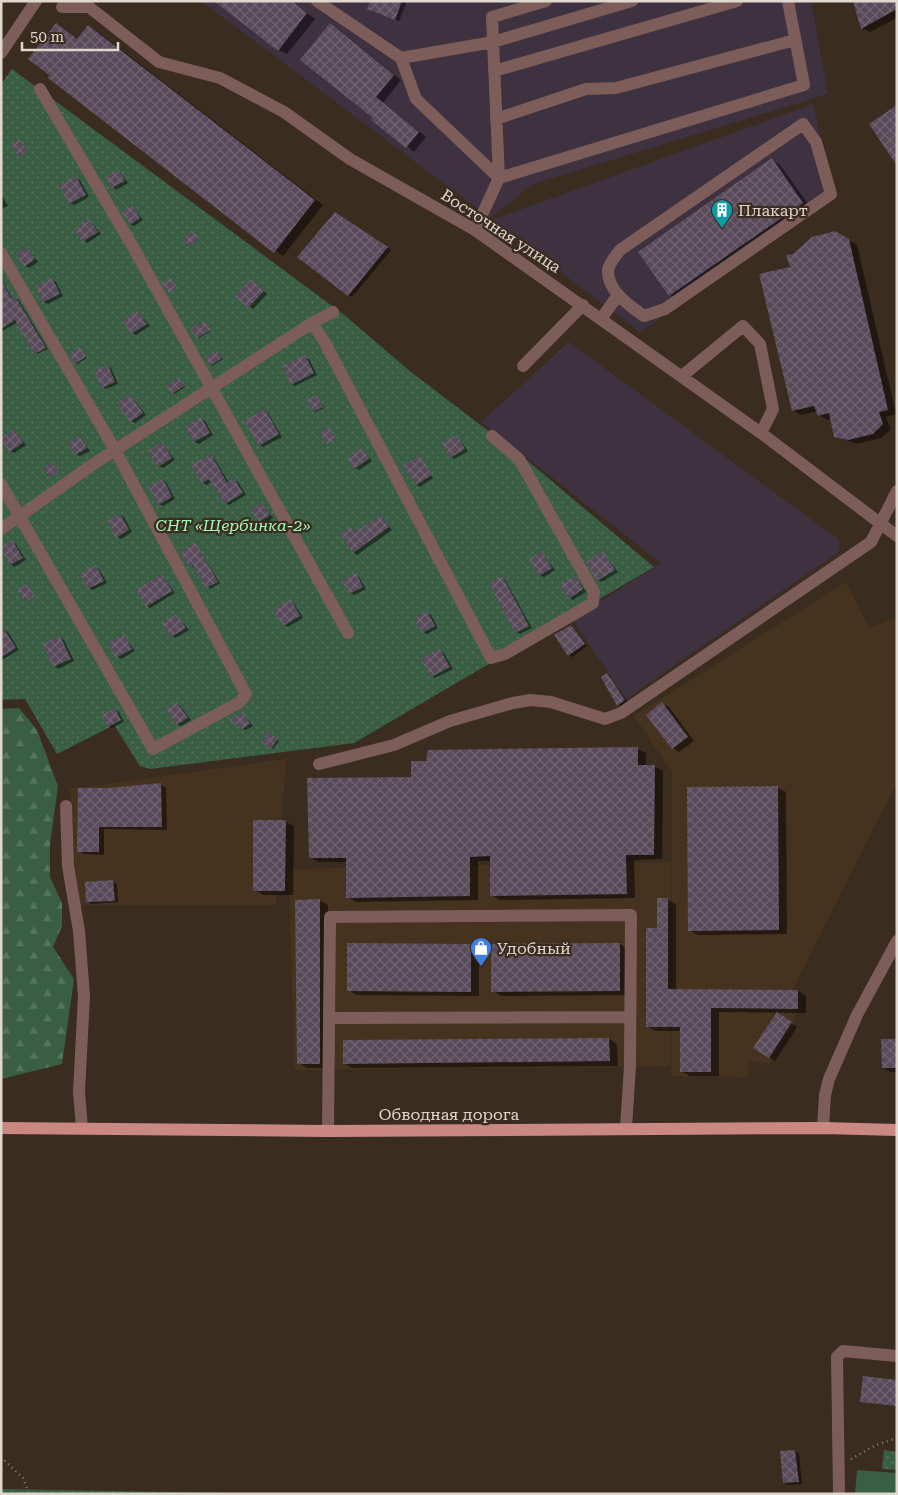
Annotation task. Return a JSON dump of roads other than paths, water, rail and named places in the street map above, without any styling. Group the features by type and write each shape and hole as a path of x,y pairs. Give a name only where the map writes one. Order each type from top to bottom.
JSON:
{"main road":[{"name":"Обводная дорога","path":"1,1128 328,1131 626,1128 897,1130"}],"street":[{"path":"1,53 36,1"},
{"path":"317,1 401,58 416,99 499,178"},
{"path":"475,230 499,178 492,16 546,1"},
{"path":"401,58 493,42 632,1"},
{"path":"494,72 737,1"},
{"path":"499,178 804,85 788,1"},
{"name":"Восточная улица","path":"62,7 89,7 159,62 220,78 284,112 350,159 475,230 761,433 882,522 897,536"},
{"path":"496,118 586,89 616,88 795,40"},
{"path":"40,89 133,247 348,632"},
{"path":"804,124 816,142 831,194 665,308 644,316 618,295 609,282 608,269 620,250 804,124"},
{"path":"1,253 115,450 246,694 240,702 153,749 1,484"},
{"path":"602,319 618,295"},
{"path":"523,366 583,305"},
{"path":"1,529 115,450 312,323 333,312"},
{"path":"312,323 324,341 491,658 505,654 593,603 594,592 519,458 492,436"},
{"path":"682,376 743,326 760,344 773,410 761,433"},
{"path":"319,764 394,745 450,721 512,703 530,700 551,702 605,719 621,713 871,542 897,492"},
{"path":"66,806 68,866 80,931 84,996 79,1092 82,1128"},
{"path":"328,1131 330,917 631,915 626,1128"},
{"path":"824,1128 825,1094 829,1079 857,1015 897,940"},
{"path":"329,1018 630,1017"},
{"path":"839,1494 836,1358 843,1351 897,1356"}],"place":[{"name":"Плакарт","path":"722,229"},
{"name":"Удобный","path":"481,967"}],"park label":[{"name":"СНТ «Щербинка-2»","path":"233,525"}]}
